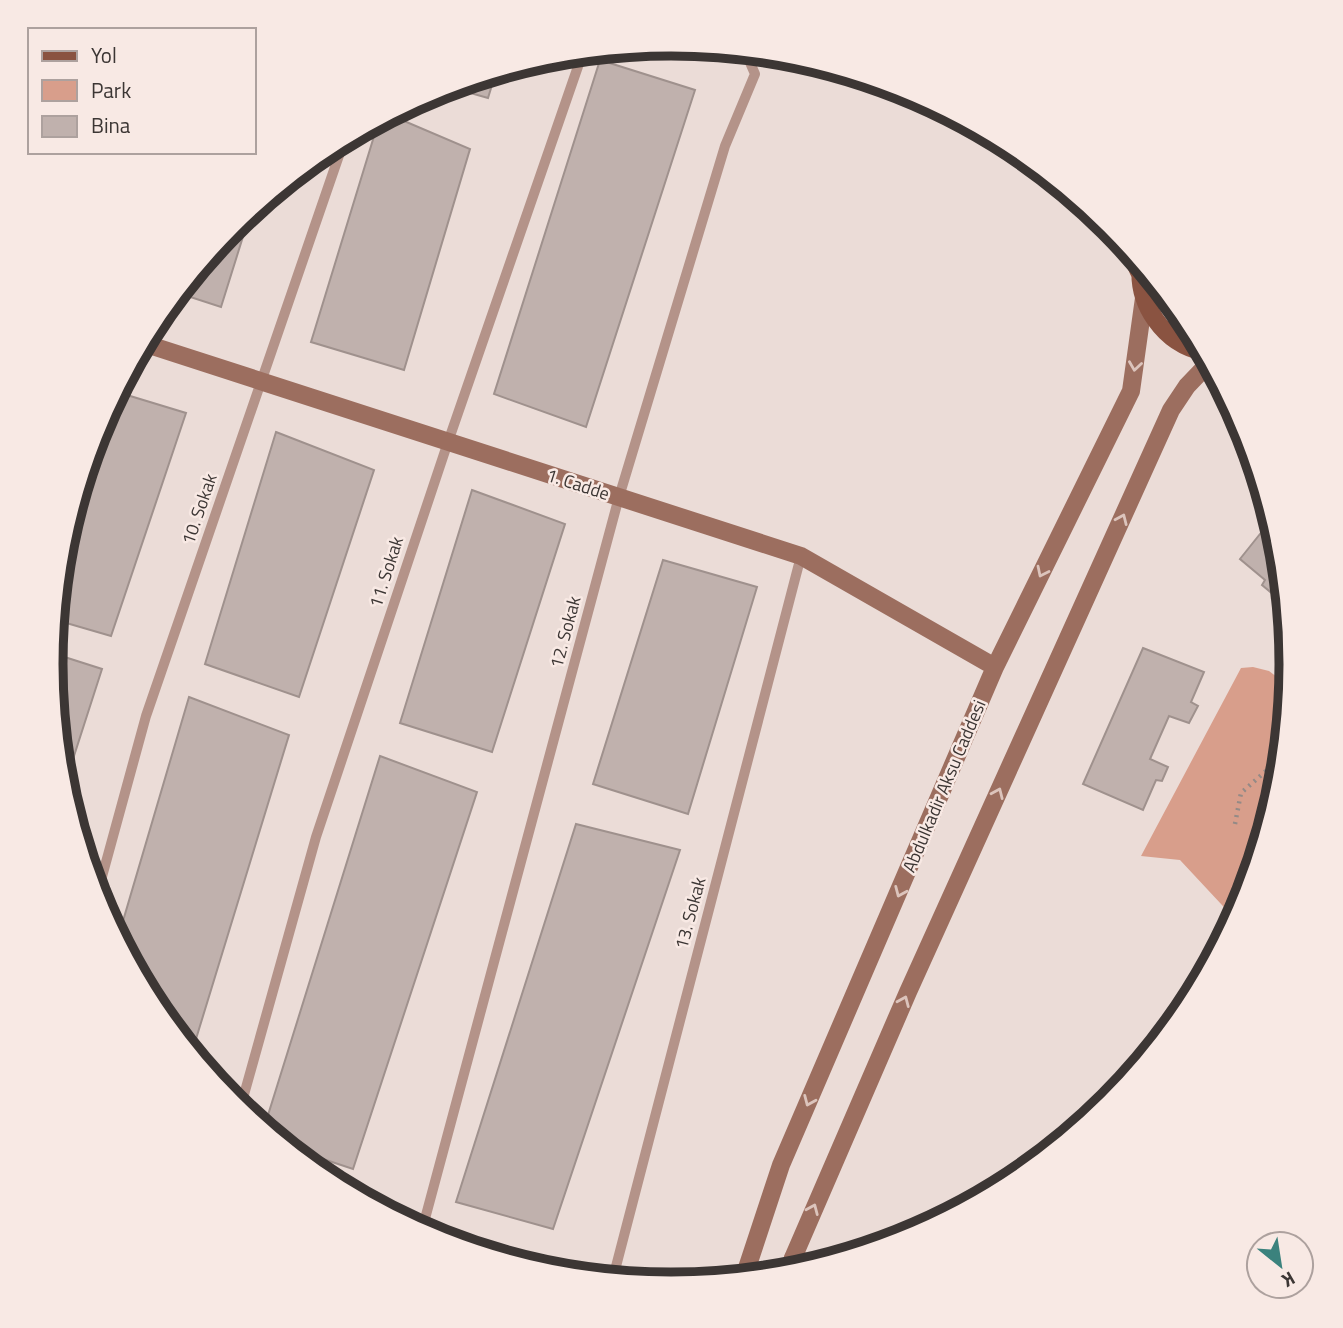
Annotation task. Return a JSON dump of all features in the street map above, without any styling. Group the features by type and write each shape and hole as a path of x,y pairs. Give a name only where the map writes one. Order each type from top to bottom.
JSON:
{"main road":[{"path":"1141,278 1144,298 1152,316 1164,331 1190,346"},
{"name":"Abdulkadir Aksu Caddesi","path":"747,1267 781,1165 995,667 1131,391 1144,298"},
{"name":"1. Cadde","path":"153,346 801,556 995,667"},
{"path":"792,1259 908,992 1171,410 1187,386 1203,369"}],"lane":[{"name":"12. Sokak","path":"425,1219 619,497 725,146 755,74 749,61"},
{"name":"11. Sokak","path":"244,1096 316,837 448,442 579,63"},
{"name":"10. Sokak","path":"102,876 146,716 339,155"},
{"name":"13. Sokak","path":"616,1269 801,556"}],"path":[{"path":"1235,824 1241,793 1270,769"}],"green space":[{"path":"1253,667 1269,671 1279,679 1278,704 1268,783 1259,821 1227,910 1180,860 1141,856 1241,668"}],"building":[{"path":"600,60 695,90 586,427 494,394"},
{"path":"493,83 488,98 466,92"},
{"path":"401,120 470,149 404,370 311,342 375,133"},
{"path":"245,232 221,307 187,296"},
{"path":"126,395 186,413 111,636 65,623 75,545 84,507 110,431"},
{"path":"276,432 374,470 299,697 205,664"},
{"path":"472,490 565,524 492,752 400,723"},
{"path":"1264,529 1274,595 1262,585 1265,580 1240,559"},
{"path":"663,560 757,587 688,814 593,784"},
{"path":"1143,648 1204,672 1191,702 1198,706 1189,723 1169,716 1150,759 1168,767 1162,781 1156,780 1143,810 1083,784"},
{"path":"63,657 102,669 72,762 65,704"},
{"path":"189,697 289,735 195,1042 166,1002 122,924"},
{"path":"380,756 477,792 353,1169 315,1156 267,1118"},
{"path":"576,824 680,850 553,1229 456,1202"}]}
